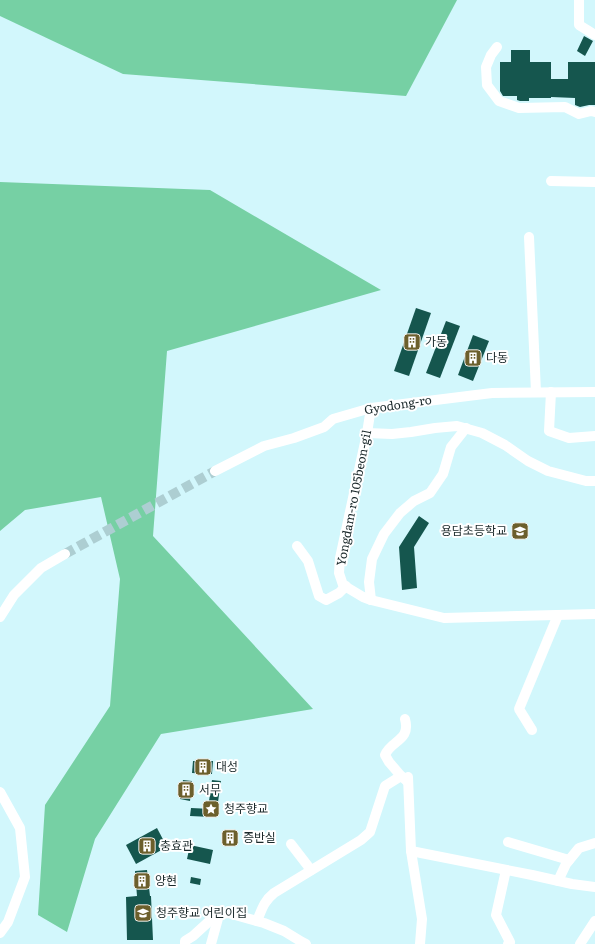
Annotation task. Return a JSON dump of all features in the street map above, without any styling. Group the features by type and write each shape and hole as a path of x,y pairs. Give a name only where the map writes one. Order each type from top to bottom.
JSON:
{"street":[{"path":"579,0 579,25 595,35"},
{"path":"497,47 491,55 486,67 487,85 499,101 519,108 565,107 579,114 591,111 595,112"},
{"path":"551,181 595,182"},
{"path":"529,237 536,392"},
{"path":"552,392 548,431 569,438 595,436"},
{"name":"Gyodong-ro","path":"215,472 264,446 300,436 324,427 333,419 371,408 492,393 595,392"},
{"name":"Yongdam-ro 105beon-gil","path":"346,586 343,584 339,573 340,558 371,408"},
{"path":"367,433 392,434 457,426 482,432 505,445 528,461 548,471 586,482 595,481"},
{"path":"371,600 369,582 372,559 384,534 400,514 414,501 430,494 443,474 451,447 466,428"},
{"path":"297,546 308,561 319,596 326,600 339,593 346,586 363,597 371,600 444,618 595,614"},
{"path":"0,617 14,595 41,568 65,554"},
{"path":"532,730 519,709 558,615"},
{"path":"405,719 406,728 402,738 387,750 385,755 389,762 406,777 411,851 422,919 420,944"},
{"path":"258,921 264,903 274,893 361,840 370,832 385,786 406,777"},
{"path":"0,792 20,828 25,877 8,922 0,933"},
{"path":"508,842 569,860"},
{"path":"558,881 566,864 579,848 595,843"},
{"path":"291,844 311,870"},
{"path":"411,851 572,884 595,887"},
{"path":"506,870 496,915 510,942 508,944"},
{"path":"185,943 215,916 228,913 258,921 284,931 306,944"},
{"path":"211,944 219,915"},
{"path":"580,944 595,920"}],"green space":[{"path":"0,0 457,0 406,96 123,74 0,16"},
{"path":"0,182 210,190 381,290 167,351 153,536 313,709 161,734 95,839 67,932 38,915 45,805 110,706 120,579 101,497 25,510 0,531"}],"building":[{"path":"584,36 593,41 585,56 577,51"},
{"path":"511,50 530,50 530,62 551,62 551,79 568,79 568,62 595,62 595,105 580,107 575,105 575,98 529,98 529,101 520,101 517,100 517,96 503,96 500,91 500,62 511,62"},
{"name":"가동","path":"416,308 431,313 409,376 394,371"},
{"path":"446,321 460,326 440,378 426,373"},
{"name":"다동","path":"473,335 489,341 473,381 458,375"},
{"path":"419,516 429,523 414,547 417,588 402,590 399,547"},
{"name":"대성","path":"193,761 213,761 212,774 192,773"},
{"name":"서무","path":"183,780 192,781 190,801 180,799"},
{"path":"212,780 221,781 218,802 209,801"},
{"path":"191,808 212,809 211,817 190,816"},
{"name":"충효관","path":"157,828 167,847 136,864 126,845"},
{"path":"190,845 213,850 210,864 187,859"},
{"path":"147,870 151,896 153,940 127,940 126,897 137,896 135,871"},
{"path":"191,877 201,879 200,885 190,883"}],"tunnel":[{"path":"65,554 215,471"}],"place":[{"name":"가동","path":"412,342"},
{"name":"다동","path":"473,358"},
{"name":"용담초등학교","path":"520,531"},
{"name":"대성","path":"203,767"},
{"name":"서무","path":"186,790"},
{"name":"청주향교","path":"211,809"},
{"name":"증반실","path":"230,838"},
{"name":"충효관","path":"147,846"},
{"name":"양현","path":"142,881"},
{"name":"청주향교 어린이집","path":"143,913"}]}
